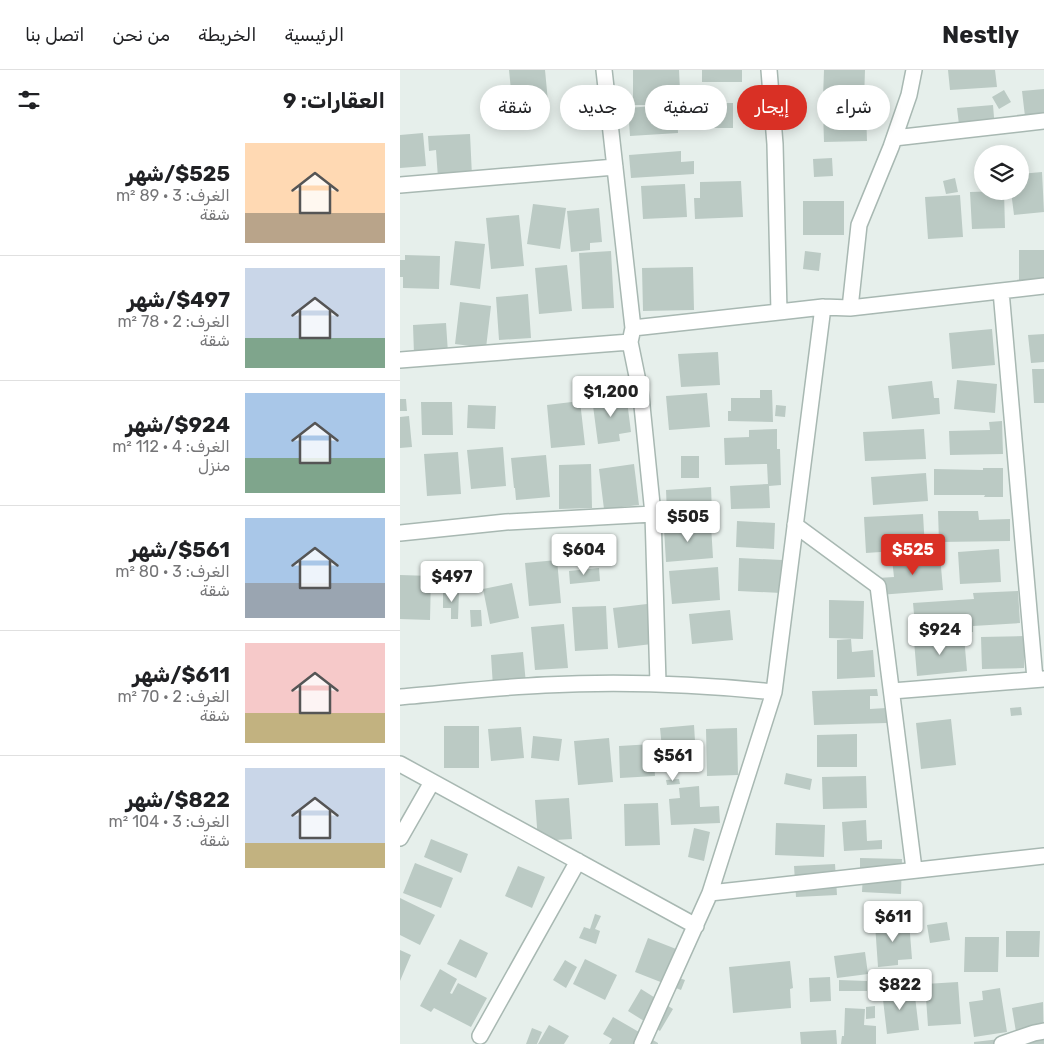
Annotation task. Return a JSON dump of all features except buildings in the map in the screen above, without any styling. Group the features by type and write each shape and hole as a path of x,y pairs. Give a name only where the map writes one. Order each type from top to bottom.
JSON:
{"street":[{"path":"604,70 631,335 641,396 653,514 658,683"},
{"path":"770,70 775,144 779,312"},
{"path":"850,308 860,225 909,95 914,70"},
{"path":"894,138 1044,121"},
{"path":"400,185 615,167"},
{"path":"400,360 631,335 779,312 824,307 850,308 1044,286"},
{"path":"892,691 1039,679 1001,291"},
{"path":"642,1044 710,893 774,692 824,307"},
{"path":"400,533 506,522 653,514"},
{"path":"795,525 878,586 914,869"},
{"path":"400,696 544,684 658,683 722,686 774,692"},
{"path":"400,764 696,926"},
{"path":"400,838 432,782"},
{"path":"710,893 1044,856"},
{"path":"480,1036 578,861"},
{"path":"1002,1044 1034,1032 1044,1031"}]}
